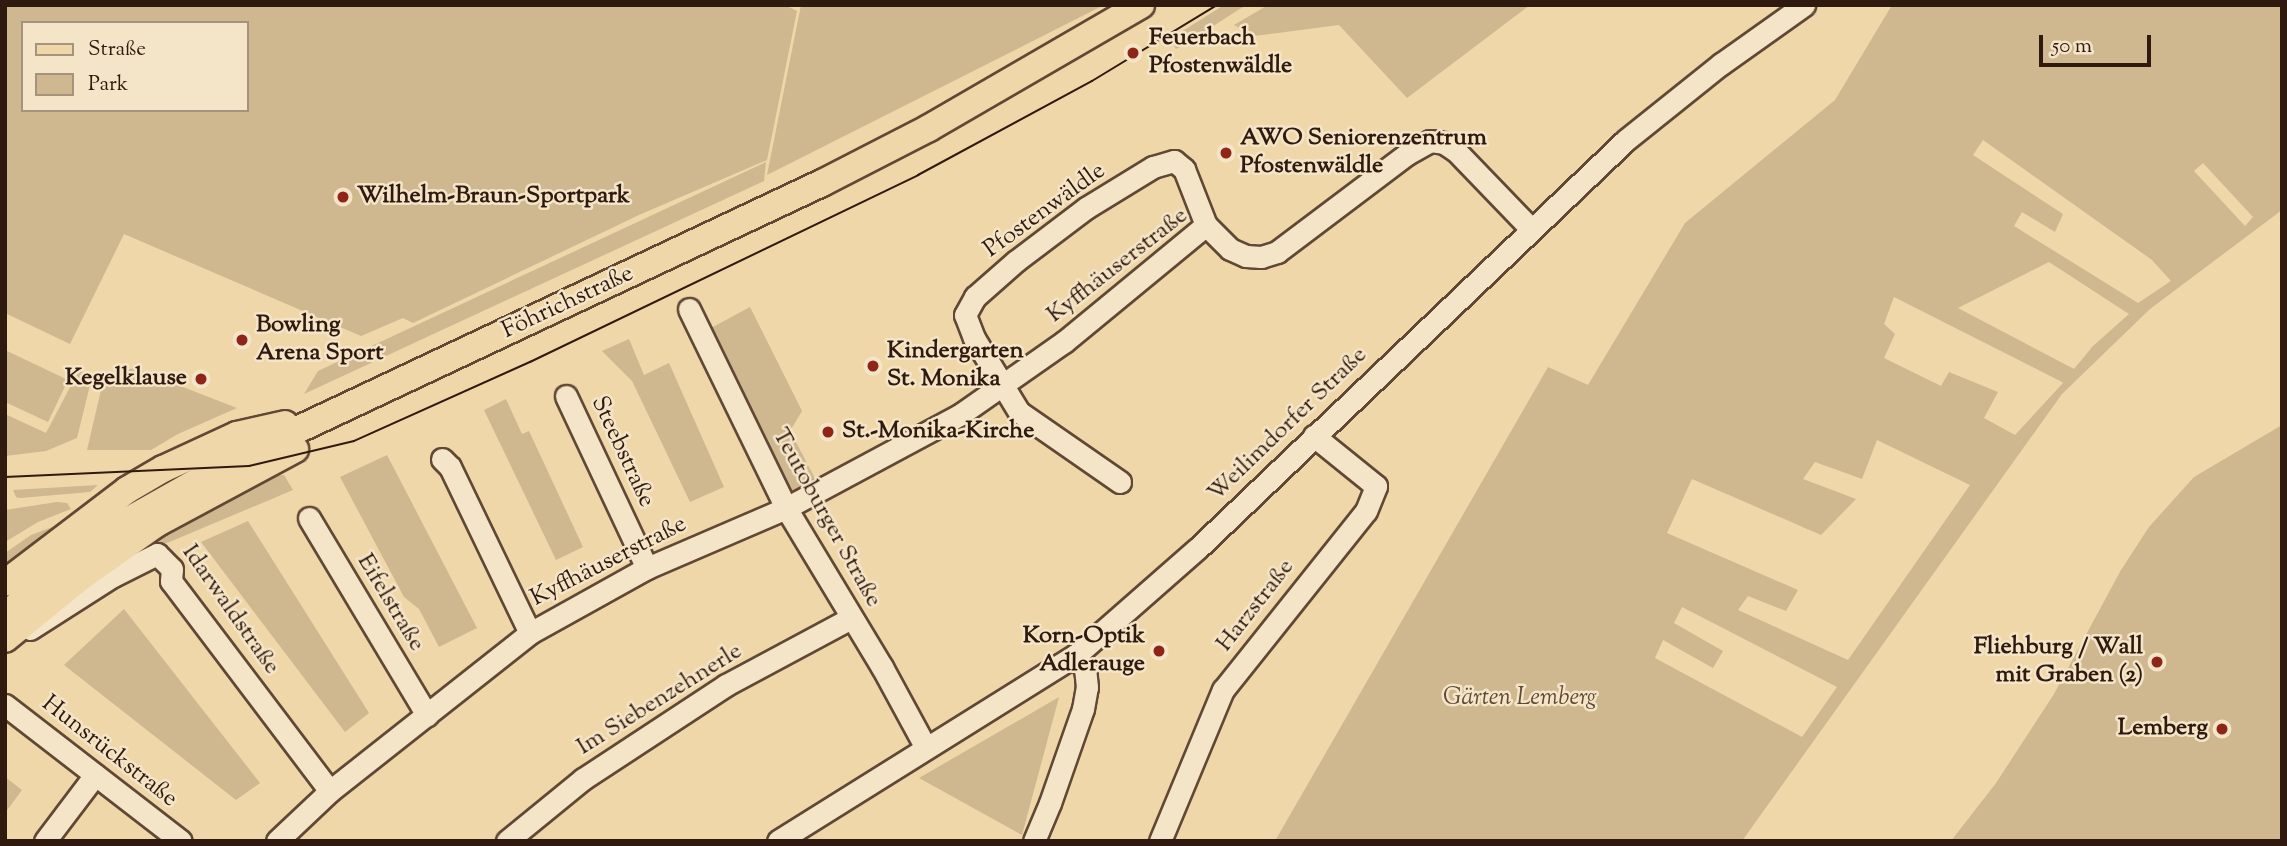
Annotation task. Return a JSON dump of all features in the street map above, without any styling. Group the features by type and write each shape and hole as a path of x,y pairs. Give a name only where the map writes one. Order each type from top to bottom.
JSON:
{"main road":[{"name":"Föhrichstraße","path":"10,628 55,573 127,521 246,454 822,183 929,128 1137,8"},
{"path":"10,628 156,524 334,428 364,398"},
{"path":"5,583 127,490 202,449 237,435 331,414"}],"street":[{"name":"Weilimdorfer Straße","path":"778,841 1076,655 1198,548 1626,140 1721,64 1804,5"},
{"name":"Kyffhäuserstraße","path":"277,841 330,791 530,633 647,568 786,508 961,414 1064,342 1206,225 1230,249 1246,256 1261,257 1277,252 1407,153 1430,141 1444,143 1456,151 1531,229"},
{"name":"Pfostenwäldle","path":"1002,385 974,338 965,315 975,297 1016,261 1086,208 1163,163 1174,161 1184,169 1206,225"},
{"name":"Teutoburger Straße","path":"689,309 786,508 882,667 926,748"},
{"path":"1002,385 1019,412 1120,482"},
{"name":"Steebstraße","path":"566,396 647,568"},
{"name":"Harzstraße","path":"1160,841 1223,690 1366,511 1376,486 1314,436"},
{"path":"442,459 450,467 530,633"},
{"name":"Eifelstraße","path":"309,518 427,715"},
{"name":"Idarwaldstraße","path":"10,628 34,628 113,576 158,554 172,569 171,581 330,791"},
{"name":"Im Siebenzehnerle","path":"507,841 583,779 726,685 851,618"},
{"path":"1034,841 1083,709 1087,687 1084,669 1076,655"},
{"name":"Hunsrückstraße","path":"5,705 181,841"},
{"path":"45,841 95,775"}],"green space":[{"name":"Wilhelm-Braun-Sportpark","path":"5,5 785,5 797,11 767,160 639,215 413,323 403,318 361,336 124,234 70,344 5,313"},
{"path":"801,5 1104,5 767,175"},
{"path":"1224,5 1246,5 1196,37 1192,33 1183,39 1186,44 1176,49 1170,39"},
{"path":"1268,5 1530,5 1407,98 1339,25 1254,36 1234,25"},
{"name":"Gärten Lemberg","path":"1892,5 2282,5 2282,210 2150,309 2062,394 1742,841 1275,841 1548,367 1588,385 1685,223 1835,100","holes":["1983,140 2152,260 2171,281 2138,303 2014,226 2022,212 2055,232 2063,214 1973,155","2203,163 2253,217 2245,226 2194,171","2049,262 2129,314 2093,346 2074,369 1958,308","1894,297 2063,383 2015,435 1984,418 1998,392 1949,372 1941,386 1884,358 1895,334 1884,324","1877,440 1970,485 1848,660 1738,610 1748,596 1786,611 1798,590 1667,533 1692,479 1821,535 1856,499 1803,479 1815,462 1862,479","1682,607 1837,687 1802,737 1655,658 1663,640 1713,668 1723,651 1674,623"]},
{"path":"766,162 764,181 304,394 318,371"},
{"path":"750,307 802,411 790,431 817,482 792,494 711,328"},
{"path":"629,339 644,375 669,363 724,487 690,502 632,381 602,351"},
{"path":"5,350 68,380 48,422 5,402"},
{"path":"134,368 237,408 178,434 151,450 87,450 104,377"},
{"path":"79,370 92,377 77,438 46,451 5,456 5,414 46,433"},
{"path":"506,399 522,434 529,431 583,547 556,560 484,410"},
{"path":"2282,425 2282,841 1951,841 1996,783 2054,694 2121,570 2149,527 2194,477"},
{"path":"387,455 477,628 439,647 419,609 404,597 340,477"},
{"path":"284,475 293,490 110,567 160,532 261,477"},
{"path":"98,485 90,492 20,498 16,497 13,490"},
{"path":"57,502 67,503 71,509 38,522 5,542 5,510"},
{"path":"248,521 369,713 345,732 201,542"},
{"path":"55,526 66,526 5,576 5,553 31,535"},
{"path":"124,609 260,783 236,800 64,665"},
{"path":"1059,697 1022,835 919,778"},
{"path":"5,777 22,790 5,813"}],"tram line":[{"path":"5,477 249,466 354,441 530,362 918,175 1092,81 1217,5"}],"place":[{"name":"Feuerbach Pfostenwäldle","path":"1133,53"},
{"name":"AWO Seniorenzentrum Pfostenwäldle","path":"1226,153"},
{"name":"Wilhelm-Braun-Sportpark","path":"343,197"},
{"name":"Bowling Arena Sport","path":"242,340"},
{"name":"Kindergarten St. Monika","path":"873,366"},
{"name":"Kegelklause","path":"201,379"},
{"name":"St.-Monika-Kirche","path":"828,432"},
{"name":"Korn-Optik Adlerauge","path":"1159,651"},
{"name":"Fliehburg / Wall mit Graben (2)","path":"2157,662"},
{"name":"Lemberg","path":"2222,729"}]}
